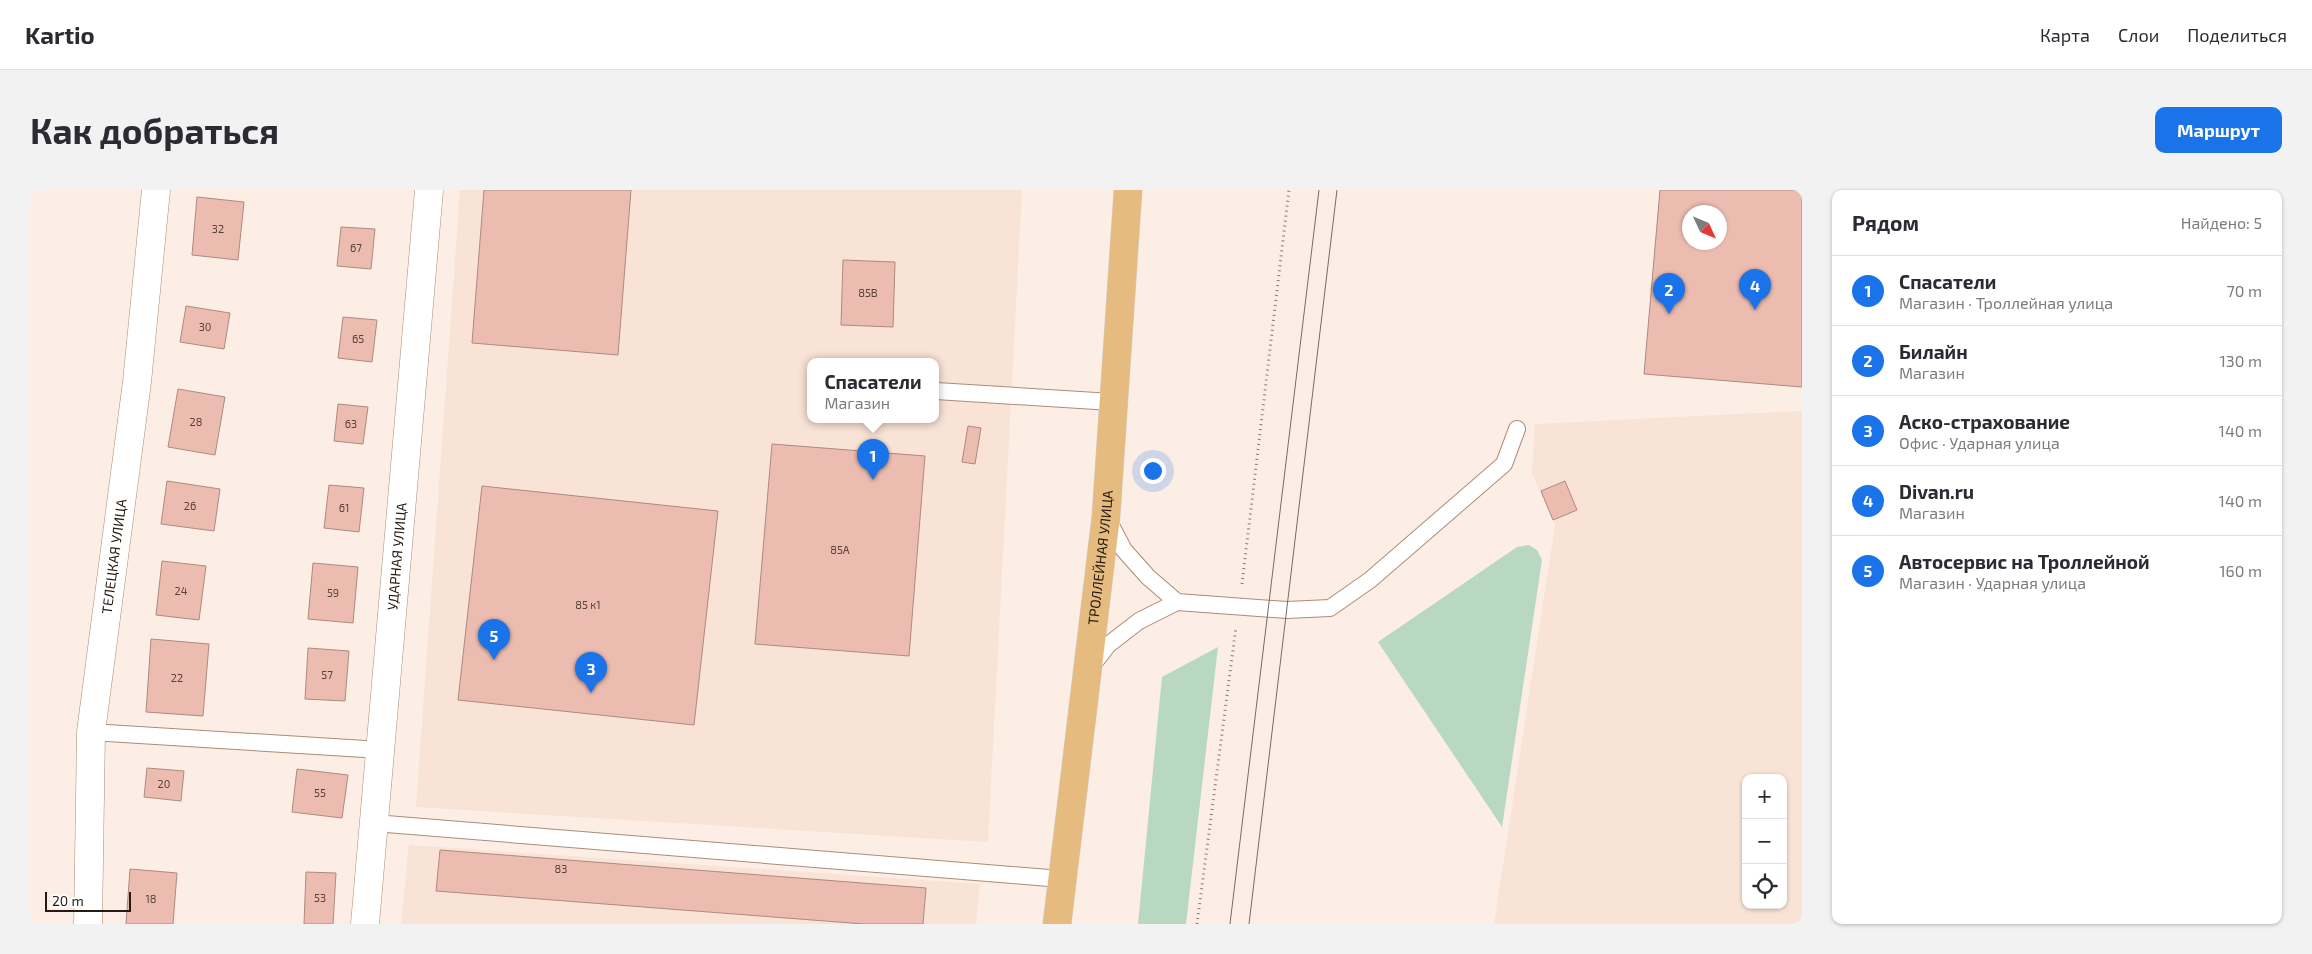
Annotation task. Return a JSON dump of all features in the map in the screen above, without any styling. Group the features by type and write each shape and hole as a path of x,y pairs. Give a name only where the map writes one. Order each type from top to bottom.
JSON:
{"main road":[{"name":"ТРОЛЛЕЙНАЯ УЛИЦА","path":"1057,924 1106,516 1112,402 1128,190"}],"street":[{"name":"ТЕЛЕЦКАЯ УЛИЦА","path":"88,924 91,732 137,382 156,190"},
{"name":"УДАРНАЯ УЛИЦА","path":"365,924 430,190"}],"lane":[{"path":"939,391 1112,402"},
{"path":"1087,673 1108,645 1139,621 1177,602 1287,610 1330,608 1370,580 1504,464 1517,428"},
{"path":"1106,516 1124,550 1148,577 1177,602"},
{"path":"91,732 380,750"},
{"path":"374,823 1061,879"}],"path":[{"path":"1198,924 1290,190"}],"shaded area":[{"path":"460,190 1022,190 988,842 416,807"},
{"path":"1802,411 1802,924 1494,924 1555,525 1532,473 1535,424"},
{"path":"409,845 980,884 976,924 401,924"}],"green space":[{"path":"1529,545 1537,550 1542,560 1502,827 1378,642 1517,547"},
{"path":"1218,647 1186,924 1138,924 1162,677"}],"building":[{"path":"484,190 631,190 618,355 472,343"},
{"path":"1660,190 1802,190 1802,387 1644,374"},
{"path":"197,197 244,202 238,260 192,255"},
{"path":"341,227 375,229 371,269 337,266"},
{"path":"843,260 895,262 893,327 841,325"},
{"path":"186,306 230,313 224,349 180,342"},
{"path":"343,317 377,320 372,362 338,358"},
{"path":"178,389 225,397 215,455 168,447"},
{"path":"338,404 368,407 363,444 334,441"},
{"path":"968,426 981,428 975,464 962,462"},
{"path":"772,444 925,456 909,656 755,644"},
{"path":"167,481 220,489 214,531 161,524"},
{"path":"1565,481 1577,510 1553,520 1541,491"},
{"path":"329,485 364,488 359,532 324,528"},
{"path":"482,486 718,511 694,725 458,700"},
{"path":"162,561 206,566 199,620 156,615"},
{"path":"313,563 358,567 353,623 308,619"},
{"path":"151,639 209,644 203,716 146,712"},
{"path":"308,648 349,651 345,701 305,699"},
{"path":"147,768 184,771 181,801 144,797"},
{"path":"297,769 348,775 342,818 292,812"},
{"path":"440,850 926,888 923,924 864,924 436,891"},
{"path":"130,869 177,873 173,924 126,924"},
{"path":"306,872 336,873 333,924 304,924"}],"tram line":[{"path":"1230,924 1319,190"},
{"path":"1249,924 1337,190"}],"place":[{"name":"Divan.ru","path":"1755,310"},
{"name":"Билайн","path":"1669,314"},
{"name":"Спасатели","path":"873,480"},
{"name":"Автосервис на Троллейной","path":"494,660"},
{"name":"Аско-страхование","path":"591,693"}]}
